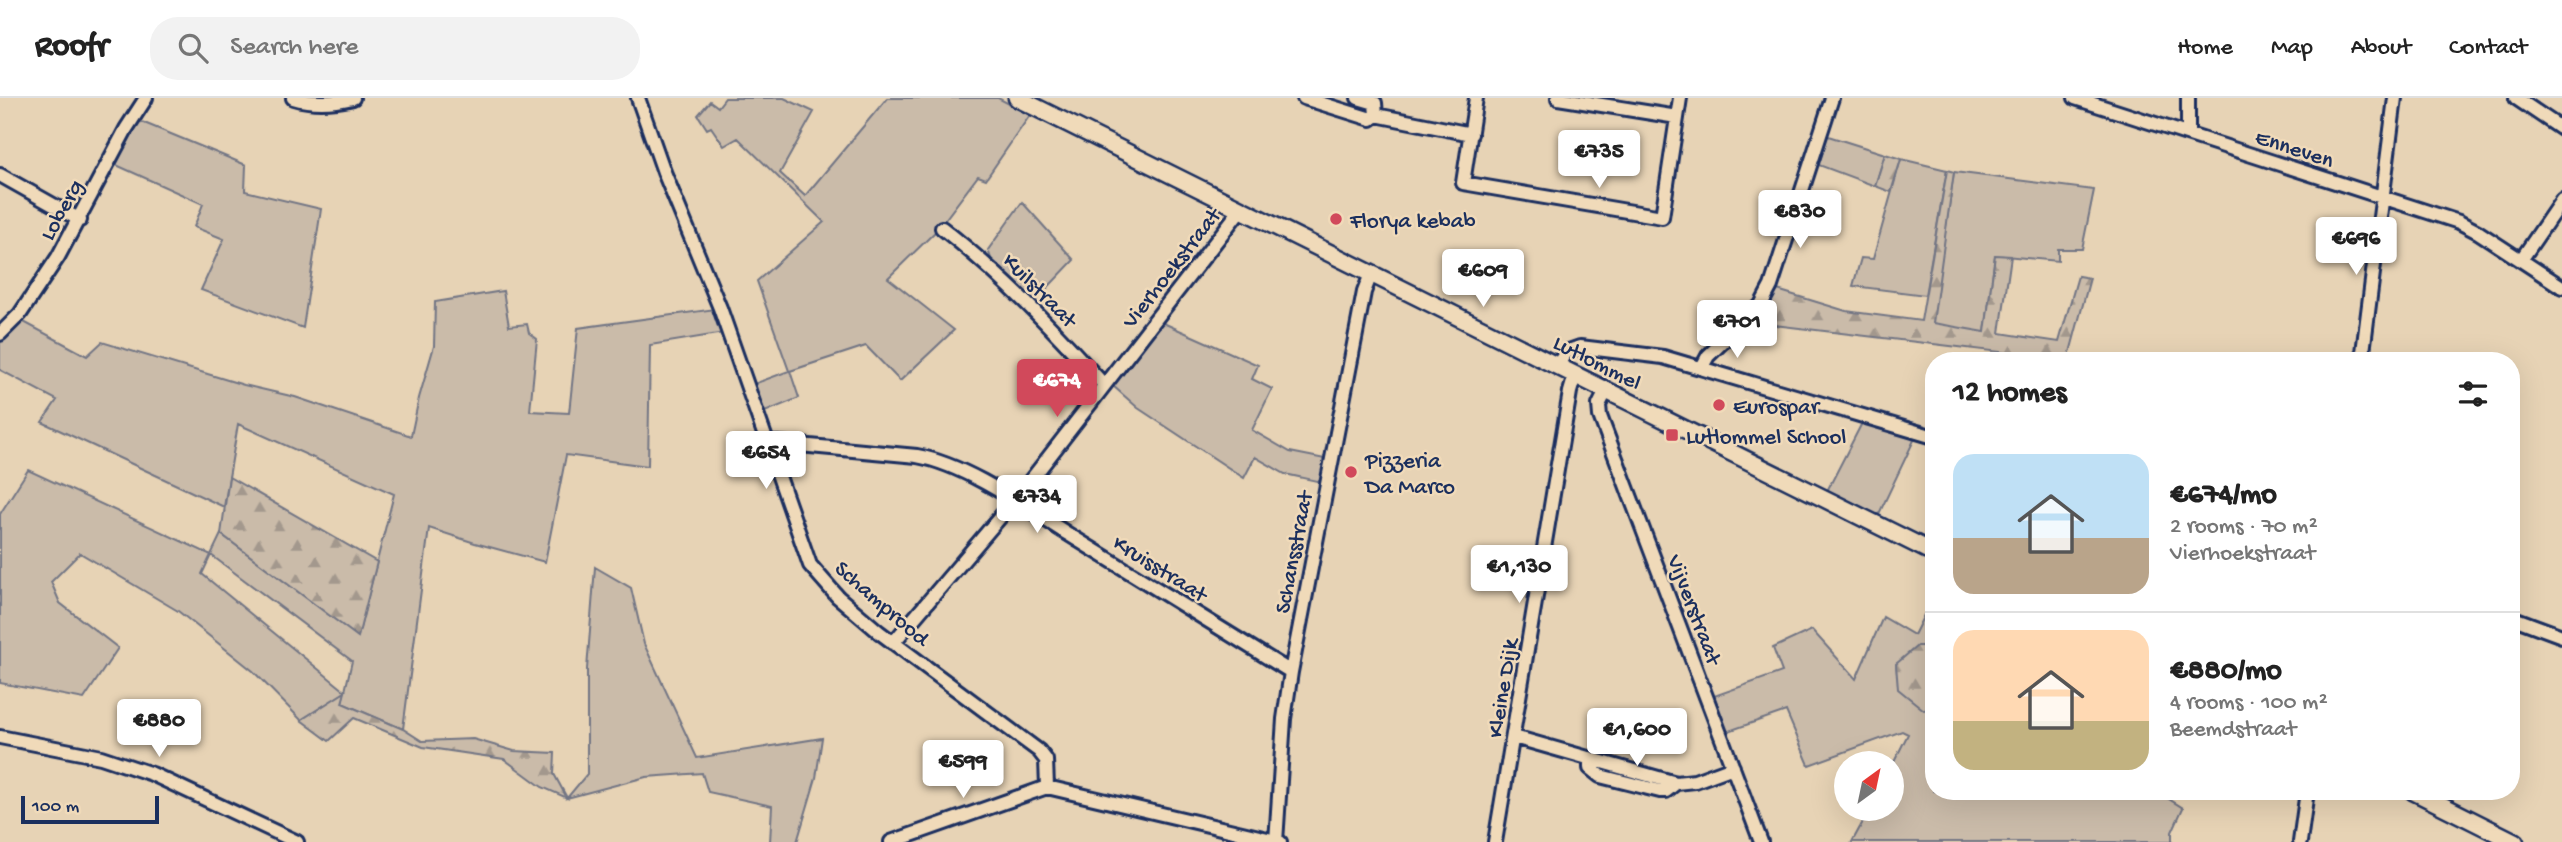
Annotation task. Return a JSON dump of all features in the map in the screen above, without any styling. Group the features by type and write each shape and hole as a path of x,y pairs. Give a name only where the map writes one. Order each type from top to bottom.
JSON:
{"main road":[{"name":"Lutlommel","path":"1017,98 1925,550"},
{"path":"2431,800 2515,842"}],"street":[{"name":"Loberg","path":"0,334 20,314 80,220 126,129 146,98"},
{"path":"293,98 310,102 332,102 353,98"},
{"name":"Schamprood","path":"638,98 664,172 720,308 810,565 838,597 893,642 1039,751 1046,760 1047,787"},
{"path":"1304,98 1371,119 1376,115 1471,134"},
{"path":"1358,98 1375,103 1376,115"},
{"path":"1476,98 1463,183 1662,217 1680,98"},
{"path":"1558,98 1677,117"},
{"path":"1702,367 1708,356 1761,305 1771,286 1832,98"},
{"name":"Enneven","path":"2075,98 2459,222 2562,287"},
{"path":"2188,98 2188,134"},
{"path":"2363,352 2395,98"},
{"path":"2516,98 2562,129"},
{"path":"0,176 80,220"},
{"path":"2521,260 2562,200"},
{"name":"Vierhoekstraat","path":"893,642 1013,500 1241,209"},
{"name":"Kuilstraat","path":"942,228 992,268 1104,386"},
{"name":"Schansstraat","path":"1277,842 1284,719 1291,672 1364,292 1371,274"},
{"path":"1558,366 1566,352 1580,347 1664,357 1925,434"},
{"name":"Kleine Dijk","path":"1495,842 1575,375"},
{"name":"Vijverstraat","path":"1606,391 1600,405 1600,416 1761,842"},
{"name":"Kruisstraat","path":"767,442 934,460 1013,500 1291,672"},
{"path":"2520,620 2562,636"},
{"path":"0,737 101,758 152,774 298,842"},
{"path":"1514,737 1676,783 1695,780 1733,767"},
{"path":"891,842 1047,787 1277,842"},
{"path":"2300,842 2305,800"}],"green space":[{"path":"725,98 784,98 814,112 780,173 805,196 887,98 998,98 1030,115 986,179 978,176 938,229 888,278 954,330 900,381 866,346 790,371 799,398 760,414 751,385 789,371 757,281 824,222 738,138 724,146 711,127 707,129 698,115 710,101 718,107"},
{"path":"137,120 246,165 245,191 321,209 303,328 201,290 224,239 194,227 203,204 114,164"},
{"path":"1825,135 1885,154 1875,186 1816,164"},
{"path":"1885,154 1901,159 1891,192 1875,186"},
{"path":"1901,159 1947,170 1925,295 1853,286 1861,258 1873,259"},
{"path":"1947,170 1954,172 1933,323 1985,332 1995,255 2011,256 2000,333 2059,342 2078,276 2090,278 2070,352 2001,352 1750,322 1774,289 1846,311 1921,321"},
{"path":"1954,172 2094,190 2082,249 2058,249 2058,261 1995,255 1985,333 1932,323"},
{"path":"1022,202 1074,260 1033,303 993,264 988,250"},
{"path":"503,291 509,326 527,324 529,333 537,339 530,411 569,413 578,328 715,309 724,333 650,345 648,466 566,455 545,562 429,528 403,729 342,703 344,693 301,720 253,671 178,611 80,553 51,582 60,603 118,648 84,699 0,683 0,514 28,470 211,555 221,534 358,636 394,494 238,424 224,507 42,422 57,400 0,370 0,341 22,321 87,356 102,342 244,385 295,397 411,436 434,346 435,302","holes":["211,555 352,661 345,691 202,574"]},
{"path":"1161,322 1258,365 1252,379 1272,389 1252,430 1290,452 1325,459 1322,482 1285,474 1255,457 1244,478 1138,408 1112,385"},
{"path":"1863,421 1916,436 1878,516 1827,491"},
{"path":"229,477 377,562 358,637 221,534"},
{"path":"595,567 631,588 644,644 697,758 822,738 816,778 797,842 770,842 772,806 708,792 702,773 646,777 567,798 587,774 587,669"},
{"path":"1925,613 1925,648 1896,664 1897,675 1925,709 1925,800 2170,800 2183,808 2172,832 2172,842 1852,842 1863,821 1904,821 1904,751 1900,751 1908,734 1902,731 1847,751 1834,751 1834,756 1809,765 1786,711 1726,732 1714,696 1782,672 1773,648 1812,630 1856,679 1883,617 1914,635"},
{"path":"1917,646 1925,646 1925,710 1898,689 1896,664"},
{"path":"345,692 342,703 403,729 422,741 473,739 514,751 555,753 554,774 567,798 542,787 504,759 423,747 354,718 329,741 301,720"}],"place":[{"name":"Florya kebab","path":"1336,219"},
{"name":"Eurospar","path":"1719,405"},
{"name":"Lutlommel School","path":"1672,435"},
{"name":"Pizzeria Da Marco","path":"1351,472"}]}
